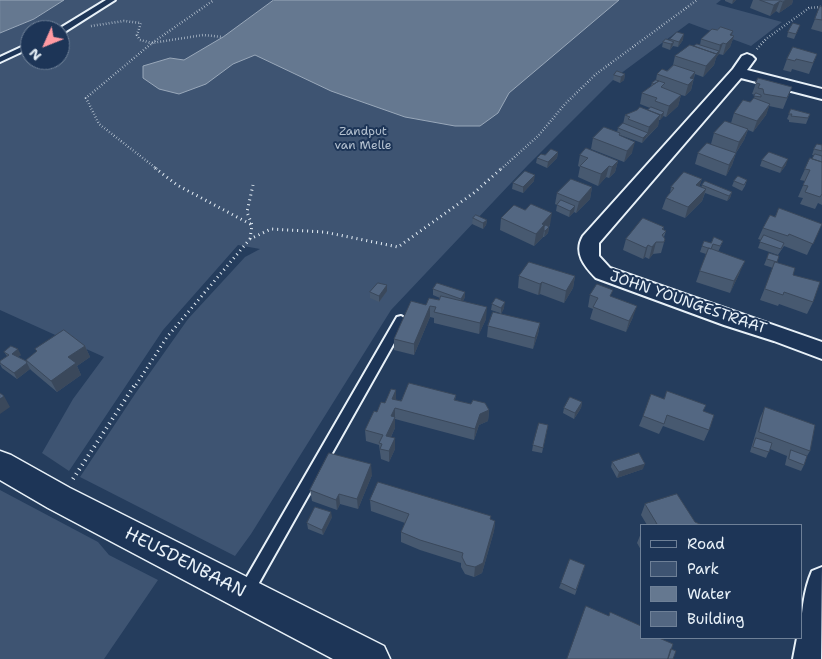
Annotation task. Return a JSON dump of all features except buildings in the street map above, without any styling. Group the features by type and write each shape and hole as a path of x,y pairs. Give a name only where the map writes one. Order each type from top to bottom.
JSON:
{"main road":[{"name":"HEUSDENBAAN","path":"0,464 60,498 371,659"}],"street":[{"path":"742,66 822,94"},
{"name":"JOHN YOUNGESTRAAT","path":"742,66 590,241 588,254 592,262 603,273 822,351"},
{"path":"807,659 822,580"}],"lane":[{"path":"71,25 112,0"},
{"path":"0,60 20,50"},
{"path":"245,594 401,320"}],"path":[{"path":"214,0 152,43 86,98 99,124 177,185 252,225"},
{"path":"60,498 167,337 250,239 272,229 324,232 398,247 475,192 538,136 565,104 596,74 697,0"},
{"path":"742,66 766,39 809,8 822,7"},
{"path":"71,25 96,26 124,21 141,24 137,34 140,40 152,43 203,36 223,37"},
{"path":"250,239 252,225 247,212 253,185"}],"green space":[{"name":"Zandput van Melle","path":"64,0 721,0 716,4 782,22 751,46 689,23 616,77 528,165 391,310 251,534 235,556 80,477 188,319 245,257 260,249 238,245 163,330 69,471 42,453 73,399 104,357 0,310 0,33 20,25 20,70 70,70 70,20 32,20"},
{"path":"0,490 98,542 109,555 158,580 104,659 0,659"}],"water":[{"path":"0,0 64,0 34,19 20,20 20,25 0,33"},
{"path":"274,0 619,0 509,93 498,113 480,126 455,126 405,117 331,91 255,55 233,64 206,84 179,94 159,89 143,78 143,66 170,58 184,60 223,37"}]}
